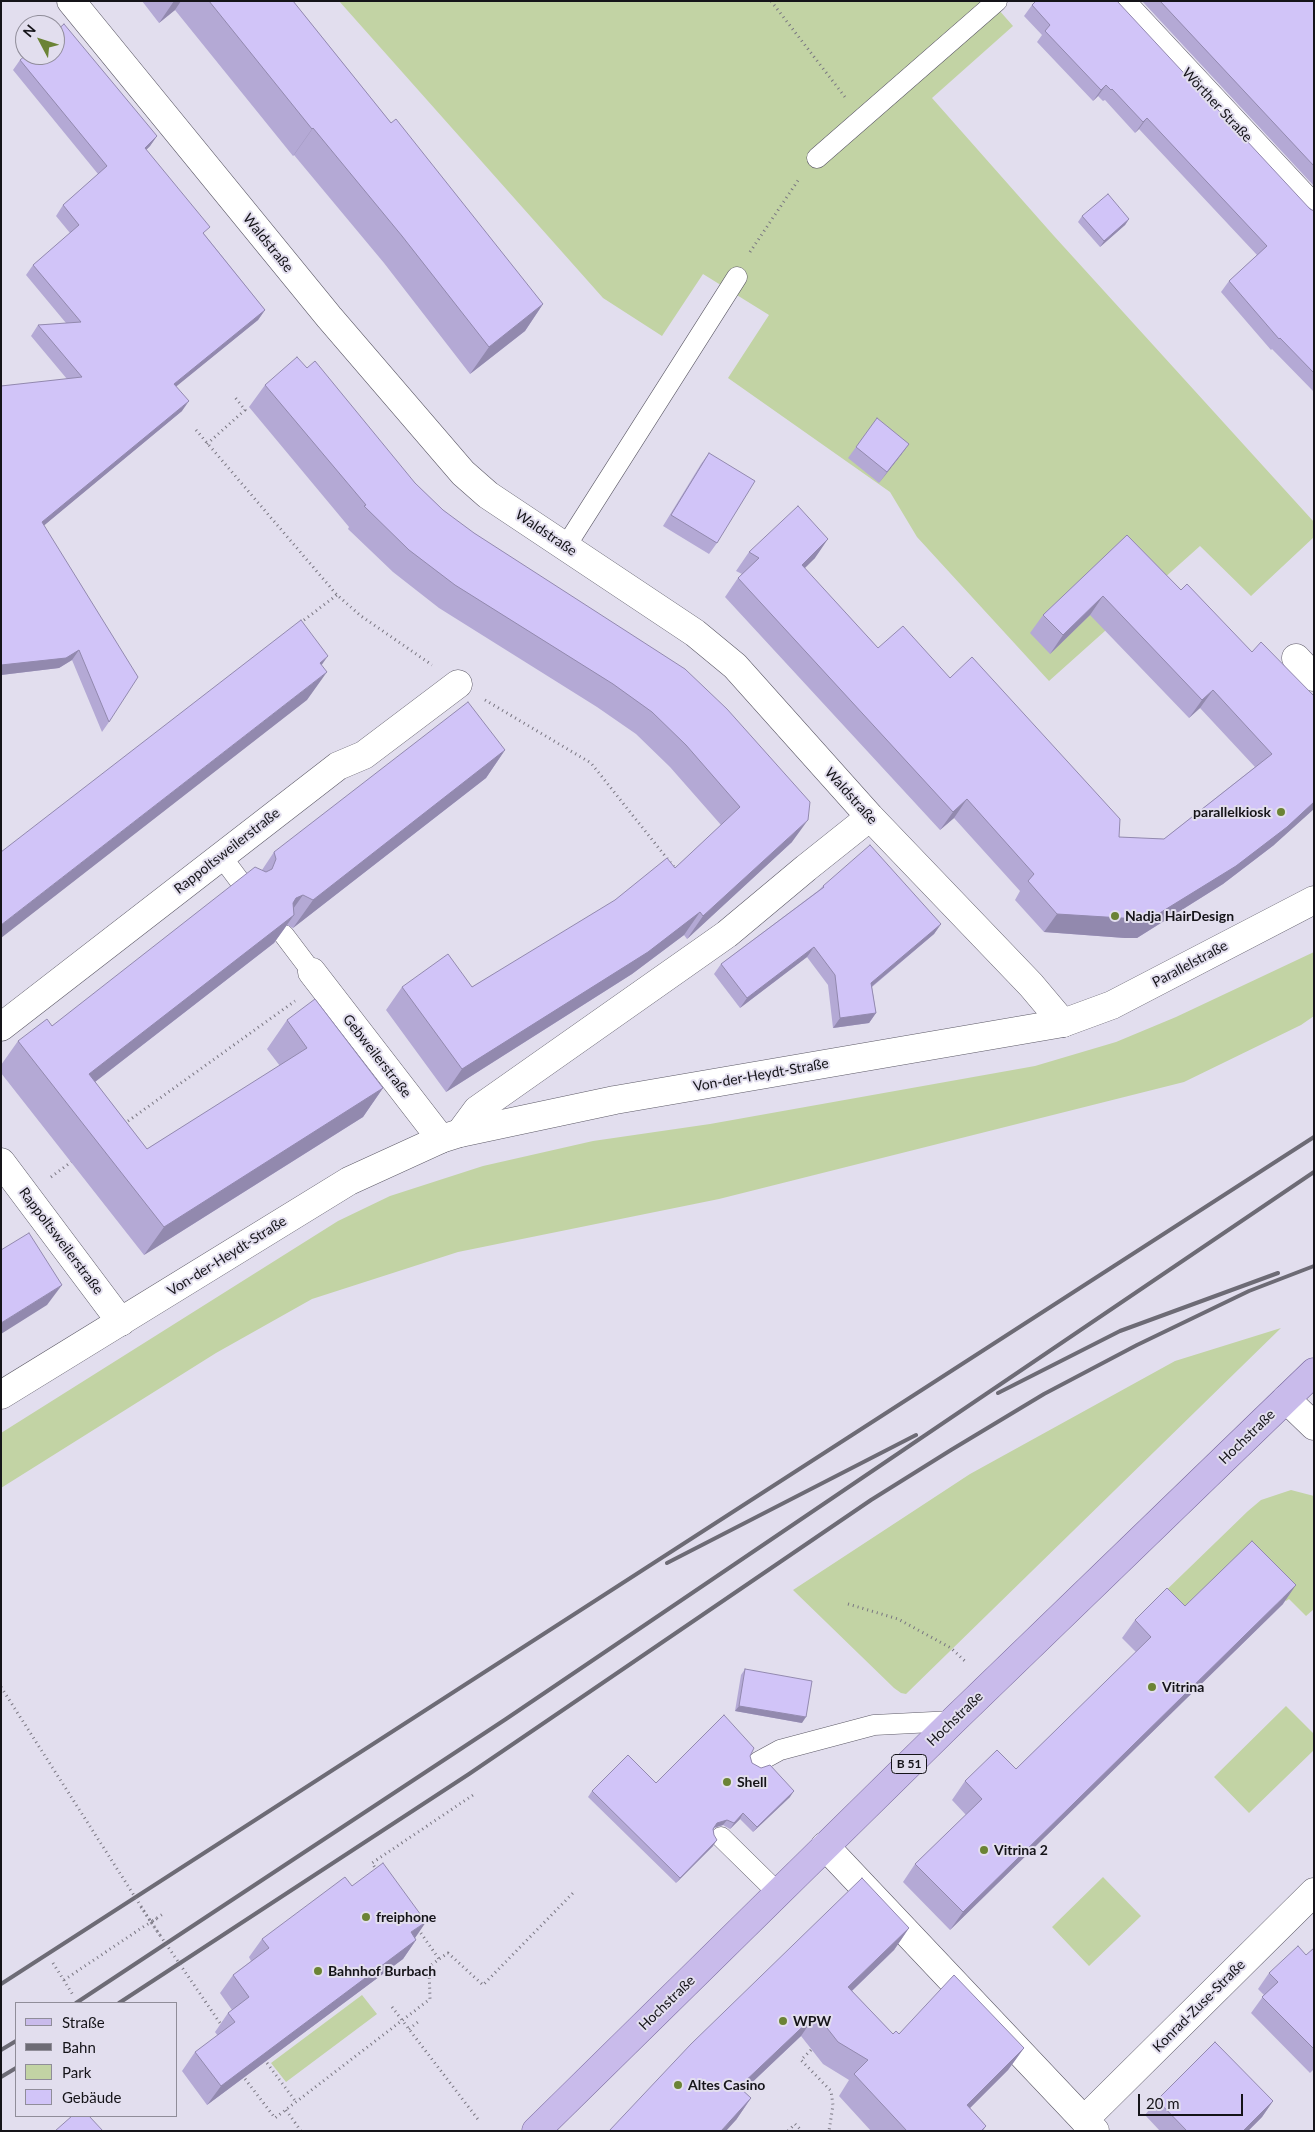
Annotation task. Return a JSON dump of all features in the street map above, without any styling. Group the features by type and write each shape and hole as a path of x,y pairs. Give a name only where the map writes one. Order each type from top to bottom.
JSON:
{"main road":[{"name":"Hochstraße","path":"536,2131 953,1721 1314,1372"}],"street":[{"name":"Waldstraße","path":"71,1 329,317 463,473 488,495 695,633 735,666 870,817 1031,985 1063,1023"},
{"name":"Wörther Straße","path":"1120,1 1314,209"},
{"name":"Rappoltsweilerstraße","path":"1,1027 338,766 364,755 458,684"},
{"name":"Von-der-Heydt-Straße","path":"450,1136 477,1110 514,1082 727,934 870,817"},
{"name":"Parallelstraße","path":"1063,1023 1112,1005 1314,900"},
{"name":"Gebweilerstraße","path":"316,978 450,1136"},
{"name":"Von-der-Heydt-Straße","path":"1,1395 349,1181 450,1136 616,1100 1063,1023"},
{"name":"Rappoltsweilerstraße","path":"1,1162 121,1322"},
{"path":"1286,1399 1314,1426"},
{"name":"Konrad-Zuse-Straße","path":"825,1846 1090,2125 1314,1892"}],"lane":[{"path":"816,158 997,1"},
{"path":"566,546 737,277"},
{"path":"220,856 245,888"},
{"path":"284,935 316,978"},
{"path":"758,1762 780,1750 874,1725 953,1721"},
{"path":"721,1837 778,1893"}],"path":[{"path":"770,1 861,117"},
{"path":"737,277 739,268 806,169 816,158"},
{"path":"208,444 245,410 234,396"},
{"path":"300,624 337,595"},
{"path":"122,1125 316,978"},
{"path":"43,1182 75,1159"},
{"path":"848,1604 898,1619 952,1648 989,1686"},
{"path":"1,1687 151,1922 225,2029"},
{"path":"380,1875 372,1863 476,1793"},
{"path":"238,2069 275,2118 430,2000 429,1967 439,1959 448,1953 483,1985 574,1892"},
{"path":"141,1907 162,1938"},
{"path":"151,1922 163,1914"},
{"path":"64,1980 158,1918"},
{"path":"418,1928 439,1959"},
{"path":"53,1963 73,1995"},
{"path":"392,2007 480,2122"},
{"path":"409,2029 418,2022"},
{"path":"811,2050 802,2060 831,2091 834,2105 829,2131"},
{"path":"260,2054 296,2102"},
{"path":"286,2110 301,2131"},
{"path":"788,2131 795,2124 802,2131"}],"green space":[{"path":"339,1 991,1 1013,26 932,98 1054,236 1314,522 1314,537 1251,596 1200,546 1049,681 917,537 890,492 728,378 769,315 703,274 662,336 603,298"},
{"path":"1314,952 1314,1016 1301,1025 1184,1082 719,1199 458,1252 312,1299 216,1353 1,1488 1,1433 338,1221 390,1196 483,1166 593,1141 710,1124 1035,1066 1116,1042 1176,1017"},
{"path":"1281,1328 906,1694 894,1688 793,1590 970,1474 1175,1361"},
{"path":"1291,1490 1314,1496 1314,1609 1306,1616 1289,1599 1286,1601 1240,1554 1172,1620 1154,1602 1261,1500"},
{"path":"1286,1706 1314,1734 1314,1750 1249,1813 1214,1777"},
{"path":"1103,1877 1141,1916 1089,1966 1052,1927"},
{"path":"362,1995 377,2014 286,2082 271,2063"}],"building":[{"path":"209,1 293,1 391,123 396,119 543,304 489,347 402,236 312,129"},
{"path":"1036,1 1117,1 1310,209 1314,211 1314,373 1279,339 1229,281 1267,246 1147,118 1143,122 1106,85 1101,90 1045,31 1050,25 1032,5"},
{"path":"1160,1 1314,1 1314,166"},
{"path":"65,25 157,136 145,148 210,227 203,233 265,310 174,384 189,401 42,522 138,677 109,722 79,650 66,658 1,665 1,386 82,377 38,325 81,322 33,265 79,225 63,205 107,166 24,65 65,65"},
{"path":"1108,194 1129,219 1104,241 1082,216"},
{"path":"297,357 307,368 315,361 415,483 443,510 474,533 685,669 727,709 810,802 808,820 703,916 700,912 648,952 462,1069 402,987 448,954 472,987 615,900 667,858 675,868 740,807 686,745 652,712 613,684 455,585 409,550 364,506 366,505 265,385"},
{"path":"877,418 909,444 887,472 856,447"},
{"path":"709,453 755,481 717,543 671,515"},
{"path":"798,506 828,539 802,565 878,648 903,626 950,678 972,657 1120,819 1119,837 1164,839 1272,754 1213,690 1202,700 1103,596 1063,635 1043,615 1127,535 1181,590 1187,584 1252,652 1261,642 1314,696 1314,802 1287,827 1236,866 1150,919 1057,914 1028,881 1034,874 967,799 953,812 738,578 759,558 749,552"},
{"path":"301,620 328,656 320,663 327,672 1,925 1,852"},
{"path":"468,702 505,750 313,900 303,895 296,898 293,903 294,915 89,1074 147,1149 307,1048 287,1020 315,999 383,1088 164,1227 18,1041 47,1019 52,1026 255,867 266,872 272,869 276,859 274,852"},
{"path":"870,845 941,924 871,983 876,1013 840,1018 835,975 814,947 747,998 721,964 824,887"},
{"path":"29,1233 62,1285 1,1323 1,1250"},
{"path":"1252,1541 1296,1585 963,1912 915,1864 982,1799 965,1781 997,1750 1016,1769 1151,1637 1135,1620 1167,1588 1185,1606"},
{"path":"745,1669 812,1681 806,1717 739,1706"},
{"path":"724,1715 754,1748 750,1756 752,1763 761,1768 770,1765 794,1791 757,1827 743,1813 734,1823 727,1820 717,1823 713,1829 717,1840 680,1878 592,1791 628,1755 656,1783"},
{"name":"Bahnhof Burbach","path":"383,1863 426,1922 411,1932 416,1940 221,2086 195,2052 235,2022 228,2013 249,1997 233,1975 269,1948 262,1939 345,1877 352,1886"},
{"path":"862,1878 909,1928 848,1987 893,2034 896,2031 899,2034 954,1975 1024,2048 967,2105 986,2126 981,2131 907,2131 854,2074 868,2060 838,2042 816,2014 739,2087 751,2098 721,2131 609,2131 691,2044"},
{"path":"1298,1946 1306,1955 1314,1948 1314,2049 1262,1997 1278,1982 1269,1973"},
{"path":"1215,2042 1273,2101 1243,2131 1187,2131 1157,2100"},
{"path":"71,2117 90,2117 103,2131 55,2131"}],"railway":[{"path":"1,1984 1314,1137"},
{"path":"78,2002 506,1719 1314,1172"},
{"path":"121,2002 469,1774 871,1500 951,1450 1044,1394 1137,1345 1249,1291 1314,1266"},
{"path":"998,1393 1120,1331 1278,1273"},
{"path":"667,1563 916,1435"},
{"path":"1,2050 15,2042"},
{"path":"1,2077 15,2069"}],"place":[{"name":"parallelkiosk","path":"1281,812"},
{"name":"Nadja HairDesign","path":"1115,916"},
{"name":"Vitrina","path":"1152,1687"},
{"name":"Shell","path":"727,1782"},
{"name":"Vitrina 2","path":"984,1850"},
{"name":"freiphone","path":"366,1917"},
{"name":"Bahnhof Burbach","path":"318,1971"},
{"name":"WPW","path":"783,2021"},
{"name":"Altes Casino","path":"678,2085"}]}
